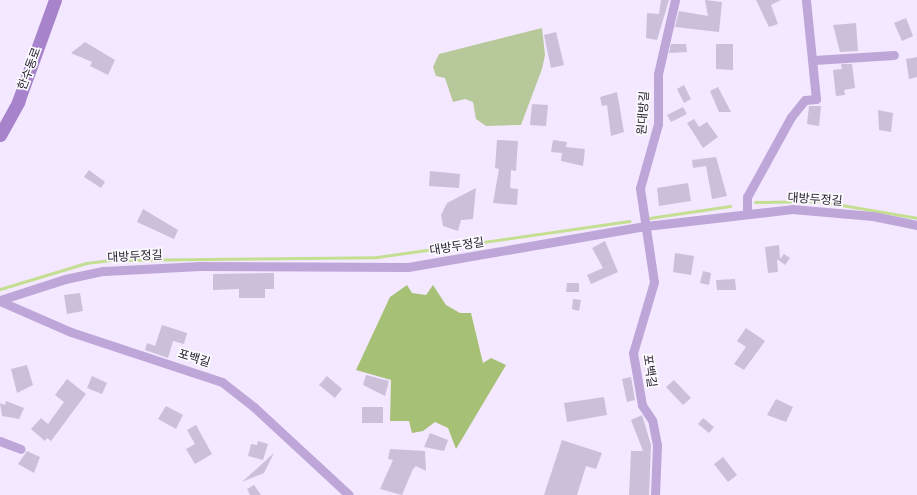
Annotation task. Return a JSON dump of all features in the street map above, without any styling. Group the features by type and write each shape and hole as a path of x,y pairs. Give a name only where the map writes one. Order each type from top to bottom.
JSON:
{"street":[{"name":"한수동로","path":"0,135 18,102 55,0"},
{"name":"원대방길","path":"646,226 640,188 658,124 658,74 674,0"},
{"path":"747,213 747,197 791,117 805,100 816,99 814,60 806,0"},
{"path":"814,60 894,55"},
{"name":"대방두정길","path":"0,300 72,277 104,271 200,266 408,266 646,226 747,213 792,209 873,216 917,225"},
{"name":"포백길","path":"646,226 654,282 633,352 642,405 652,420 657,445 655,495"},
{"name":"포백길","path":"0,300 71,332 222,382 254,407 348,495"},
{"path":"0,441 21,449"}],"green space":[{"path":"542,28 545,55 542,69 521,125 486,126 476,119 473,102 465,99 453,102 445,78 436,76 433,67 439,54"},
{"path":"407,285 412,293 426,295 433,285 446,305 460,313 471,313 483,363 491,358 506,365 456,449 448,428 435,422 423,431 412,433 409,421 390,421 391,380 356,370 390,297"}],"building":[{"path":"661,0 669,0 657,40 646,38 647,13 659,14"},
{"path":"705,0 722,2 719,32 675,27 679,11 708,16"},
{"path":"756,0 781,0 771,5 778,24 769,27"},
{"path":"906,18 913,36 902,41 894,23"},
{"path":"856,23 858,51 840,52 833,25"},
{"path":"556,32 564,65 551,68 544,35"},
{"path":"85,42 115,60 108,75 90,66 92,62 71,53"},
{"path":"671,44 686,44 687,52 669,53"},
{"path":"716,44 733,44 733,70 716,69"},
{"path":"917,57 917,77 909,79 906,59"},
{"path":"841,64 852,64 855,88 844,90 845,95 836,96 833,70 842,69"},
{"path":"684,85 691,99 684,103 677,89"},
{"path":"718,87 731,112 719,112 710,91"},
{"path":"617,92 624,132 611,136 607,105 602,106 600,97"},
{"path":"532,104 548,105 546,126 530,125"},
{"path":"809,106 821,106 819,126 807,124"},
{"path":"683,107 687,114 671,122 667,115"},
{"path":"878,110 893,113 891,132 879,130"},
{"path":"694,119 699,127 707,122 718,137 703,148 687,123"},
{"path":"497,140 518,141 516,171 511,170 510,188 518,189 517,205 493,203 499,169 495,168"},
{"path":"553,140 567,142 566,147 585,149 583,166 561,161 562,153 551,152"},
{"path":"716,157 727,196 712,199 706,166 693,168 692,160"},
{"path":"89,170 105,182 101,188 84,177"},
{"path":"430,171 460,174 459,188 429,186"},
{"path":"688,183 691,201 659,206 657,188"},
{"path":"476,188 473,219 461,220 458,231 443,226 441,215 447,203"},
{"path":"143,209 178,230 174,239 137,222"},
{"path":"605,241 618,272 591,284 587,275 603,268 592,248"},
{"path":"779,245 780,259 784,254 790,258 785,265 777,259 778,272 768,273 765,247"},
{"path":"675,253 694,256 691,275 673,272"},
{"path":"703,271 711,273 709,285 700,283"},
{"path":"274,273 274,289 265,289 265,298 239,298 239,289 213,290 213,274"},
{"path":"735,279 736,290 717,290 716,280"},
{"path":"567,283 579,283 579,292 566,292"},
{"path":"80,293 83,311 67,314 64,295"},
{"path":"573,299 581,300 579,311 572,309"},
{"path":"162,325 187,333 184,344 173,341 168,358 145,350 147,343 155,346"},
{"path":"746,328 765,341 744,370 734,364 746,347 737,341"},
{"path":"27,365 33,385 17,393 11,369"},
{"path":"366,375 389,381 385,396 363,385"},
{"path":"92,376 107,383 102,394 87,388"},
{"path":"327,376 342,389 335,398 319,385"},
{"path":"631,377 635,400 627,402 622,379"},
{"path":"67,379 86,394 51,441 47,438 45,441 31,429 41,418 48,424 64,402 55,395"},
{"path":"674,380 691,398 683,405 666,387"},
{"path":"604,397 607,415 567,422 564,403"},
{"path":"776,399 793,407 786,422 767,415"},
{"path":"6,401 24,408 19,419 2,416 0,403 5,405"},
{"path":"166,406 183,415 176,429 158,419"},
{"path":"362,407 383,407 383,423 362,423"},
{"path":"642,415 651,445 649,495 629,495 631,451 643,451 631,420"},
{"path":"703,418 714,427 709,433 698,424"},
{"path":"196,425 212,454 195,464 186,449 195,444 187,430"},
{"path":"430,433 448,440 444,451 424,447"},
{"path":"562,440 602,453 596,469 586,466 577,495 544,495"},
{"path":"258,441 268,444 263,460 248,456 251,444 257,445"},
{"path":"390,449 425,451 426,471 416,466 413,469 402,495 380,489 393,460 388,459"},
{"path":"27,451 40,457 34,473 18,464"},
{"path":"274,453 264,473 242,482"},
{"path":"723,457 737,475 728,482 714,464"},
{"path":"254,485 261,495 250,495 247,489"}],"waterway":[{"path":"755,202 818,201 917,218"},
{"path":"649,218 730,206"},
{"path":"0,289 86,263 111,260 377,257 629,221"}]}
